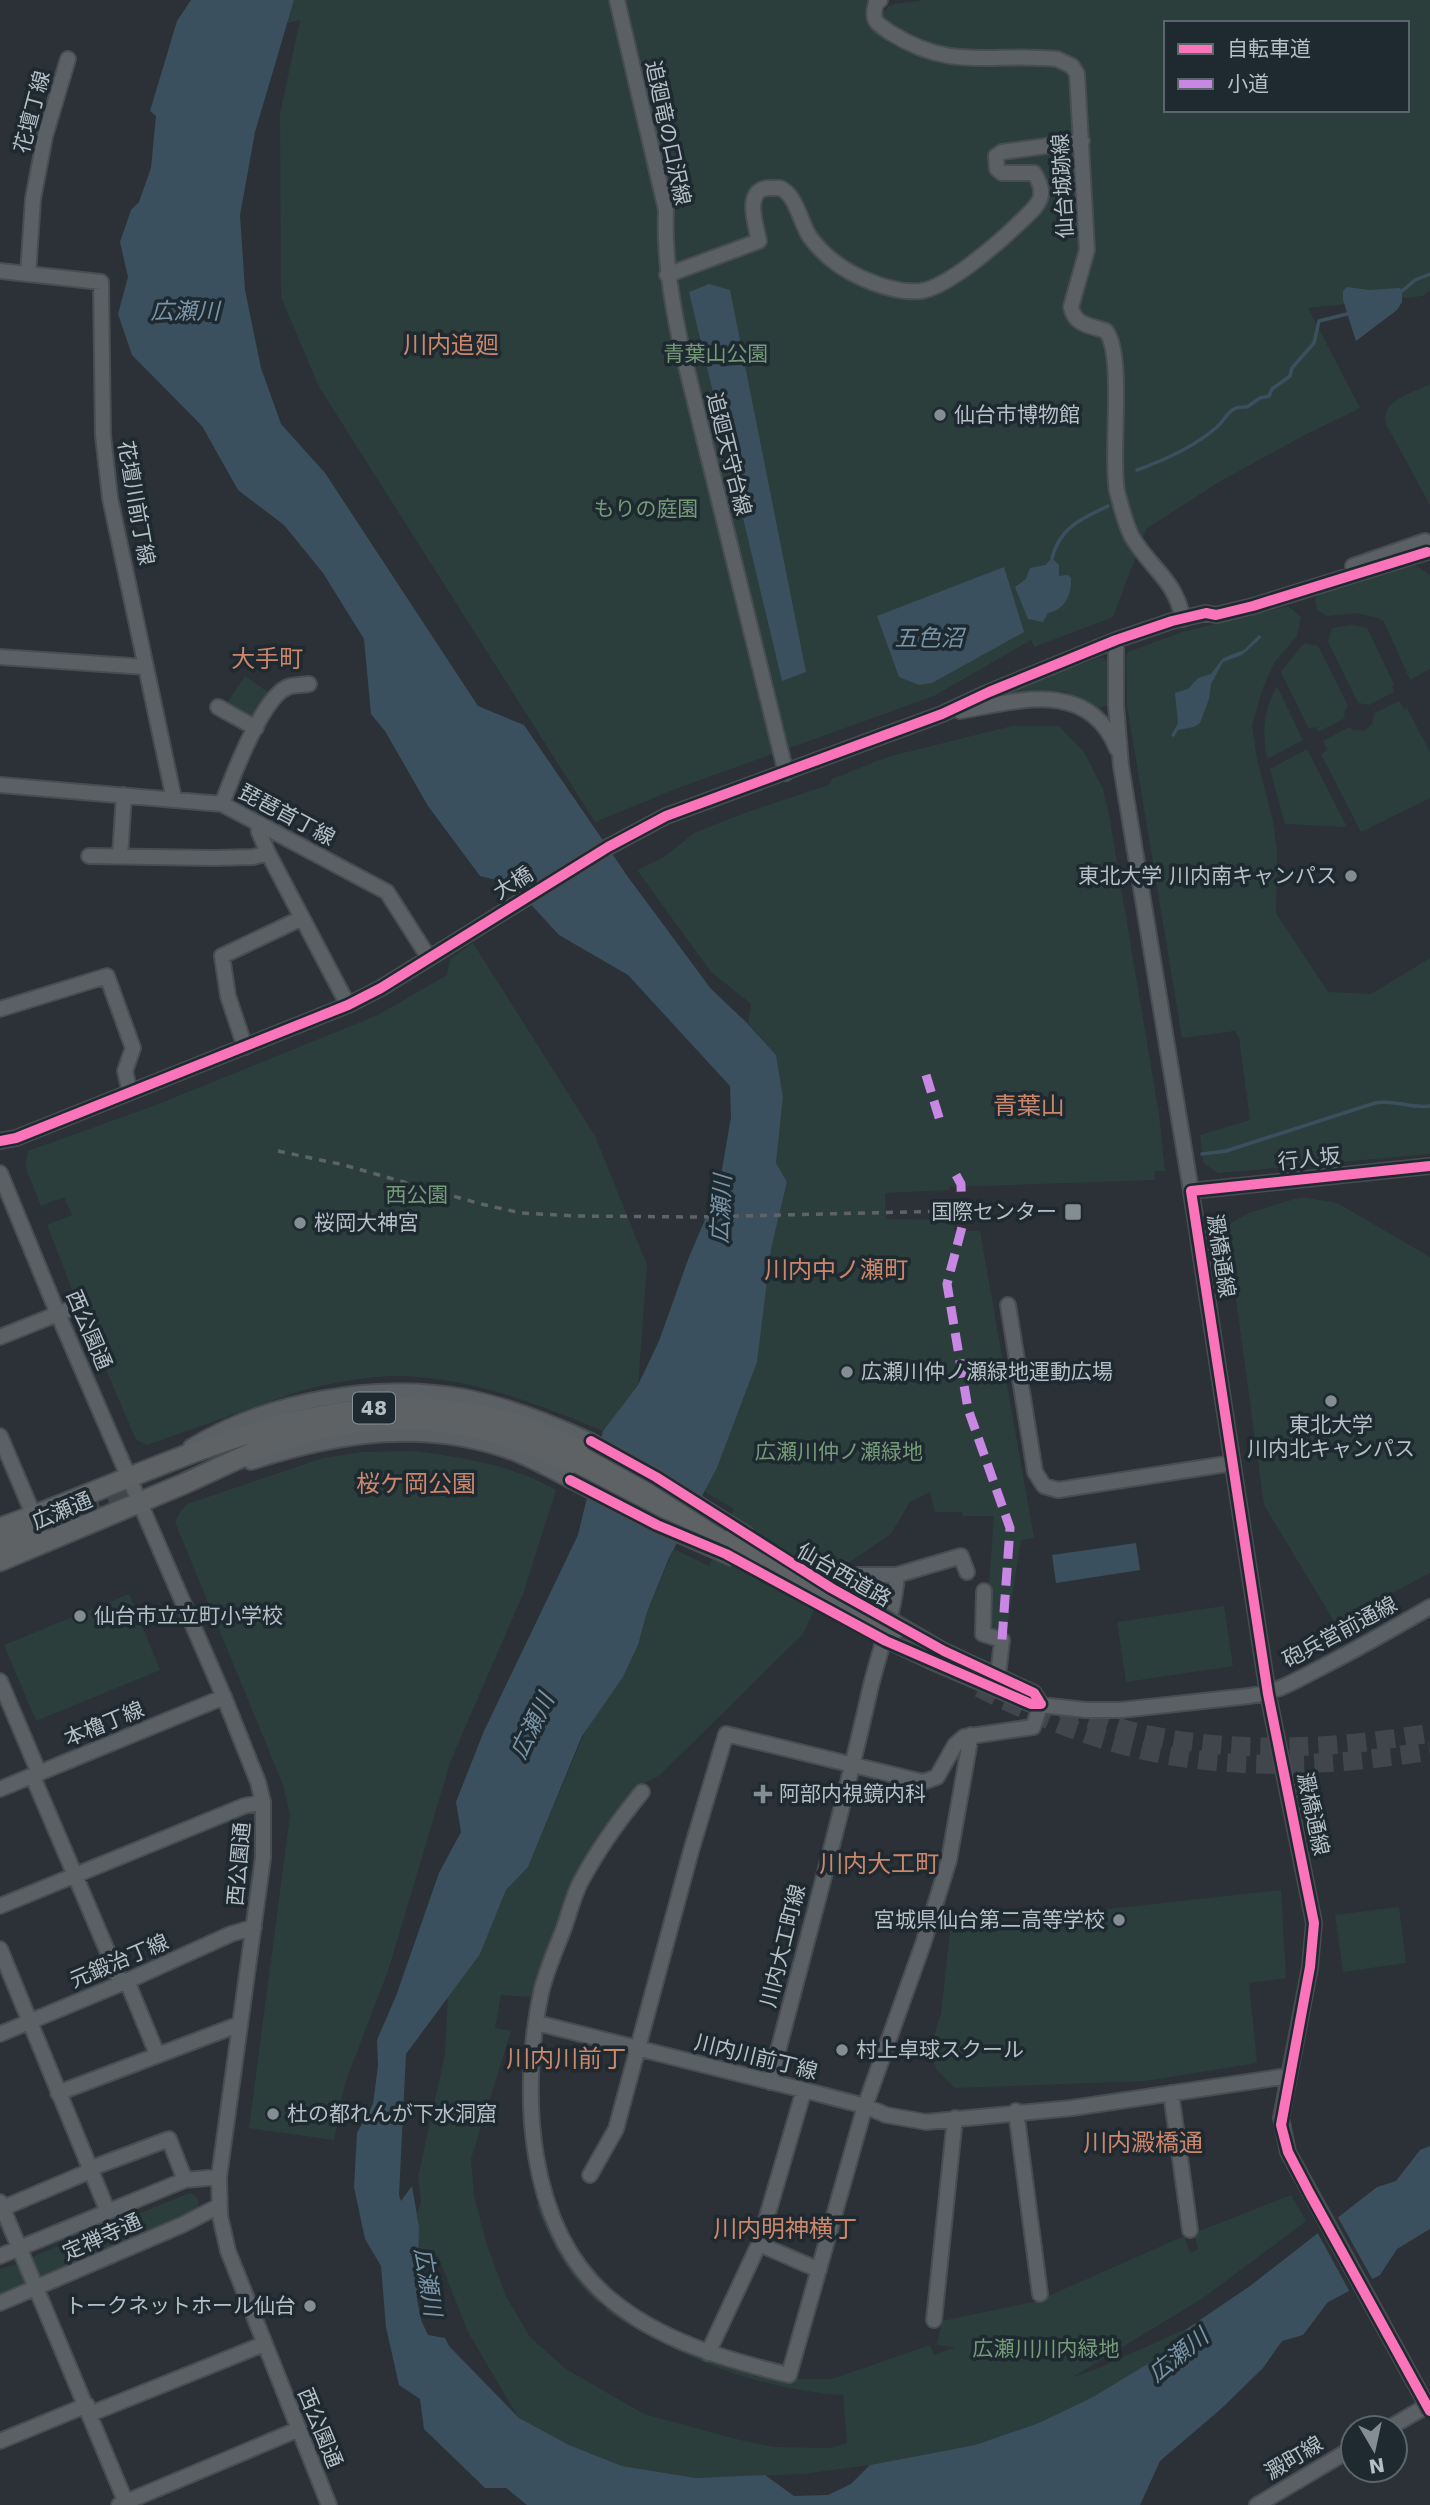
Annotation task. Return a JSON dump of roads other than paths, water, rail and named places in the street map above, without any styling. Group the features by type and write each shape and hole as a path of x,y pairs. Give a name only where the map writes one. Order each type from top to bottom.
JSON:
{"highway":[{"name":"48","path":"130,1478 274,1426 325,1413 406,1406 469,1412 524,1426 581,1461"},
{"name":"48","path":"141,1502 266,1447 298,1436 333,1427 380,1420 412,1420 465,1426 581,1461"},
{"name":"仙台西道路","path":"581,1461 695,1521 894,1633"},
{"name":"仙台西道路","path":"581,1461 695,1521"},
{"name":"広瀬通","path":"0,1561 33,1529 130,1478"},
{"name":"広瀬通","path":"0,1528 33,1529 141,1502"},
{"name":"48","path":"0,1535 33,1529"},
{"name":"48","path":"0,1546 33,1529"}],"street":[{"name":"追廻竜の口沢線","path":"617,0 666,210 664,241 667,275"},
{"name":"仙台城跡線","path":"880,0 876,3 873,14 875,21 925,51 953,58 1040,57 1065,61 1077,74 1087,250 1071,307 1073,316 1080,324 1106,331 1113,341 1114,459 1117,490 1133,538 1175,592 1183,618"},
{"name":"花壇丁線","path":"28,274 33,199 45,136 68,59"},
{"path":"667,275 759,241 752,206 755,194 764,188 779,188 790,196 808,235 826,255 857,276 878,285 899,291 923,291 979,257 1040,203 1042,189 1034,173 1002,173 997,169 996,156 1002,152 1082,141"},
{"path":"0,271 28,274"},
{"name":"花壇川前丁線","path":"28,274 101,282 103,435 110,498 174,799"},
{"name":"追廻天守台線","path":"667,275 686,365 786,773"},
{"path":"942,714 1116,640 1206,613 1212,607 1428,545"},
{"name":"澱橋通線","path":"1116,640 1116,705 1121,766 1191,1191 1268,1693 1314,1923 1310,1967 1281,2125 1288,2152 1430,2411"},
{"path":"0,657 146,667"},
{"path":"222,804 236,766 274,697 287,688 309,684"},
{"path":"942,714 1045,698 1073,704 1089,712 1106,729 1116,748 1121,766"},
{"path":"218,707 256,728"},
{"name":"大橋","path":"0,1141 16,1138 348,1005 608,847 666,816 942,714"},
{"name":"琵琶首丁線","path":"0,785 222,804 387,892 433,955"},
{"path":"120,856 124,795"},
{"path":"258,824 258,832 268,853 348,1005"},
{"path":"89,856 213,859 253,857 268,853"},
{"path":"246,1046 228,996 222,956 302,918"},
{"path":"0,1009 107,976 133,1048 125,1071 130,1092"},
{"name":"行人坂","path":"1191,1191 1430,1166"},
{"name":"西公園通","path":"0,1172 58,1314 224,1697 258,1782 263,1802 263,1858 219,2177 219,2206 225,2241 328,2505"},
{"path":"1008,1304 1035,1472 1044,1486 1058,1490 1233,1463"},
{"path":"0,1337 75,1307"},
{"path":"0,1436 33,1529"},
{"path":"581,1461 656,1477 941,1657"},
{"path":"581,1461 657,1525 726,1554 887,1641 998,1676 1034,1693 1041,1704 1033,1727 971,1735 956,1745 937,1777 923,1782 726,1734 691,1851 616,2129 590,2175"},
{"path":"857,1575 897,1575 961,1556 967,1572"},
{"name":"川内大工町線","path":"770,2082 853,1766 877,1658 895,1603 897,1575"},
{"path":"984,1591 983,1634 1002,1640 998,1676"},
{"name":"砲兵営前通線","path":"941,1657 1031,1704 1086,1710 1121,1710 1268,1693 1355,1650 1430,1607"},
{"path":"0,1681 76,1876 157,2054"},
{"name":"本櫓丁線","path":"0,1789 224,1697"},
{"path":"642,1792 613,1829 580,1884 542,1991 529,2089 535,2152 544,2194 562,2238 582,2268 609,2298 626,2311 708,2353 789,2375 865,2106 923,1944 949,1860 971,1735"},
{"path":"0,1906 244,1806 263,1802"},
{"name":"元鍛治丁線","path":"0,2034 231,1934 254,1927"},
{"path":"0,1950 108,2212"},
{"name":"川内川前丁線","path":"537,2023 865,2106 886,2115 926,2122 1072,2108 1288,2076"},
{"path":"58,2093 240,2024"},
{"path":"708,2353 759,2244 804,2090"},
{"path":"1171,2093 1190,2230"},
{"path":"1016,2112 1040,2294"},
{"path":"934,2320 955,2118"},
{"path":"185,2180 169,2139 1,2205 88,2409 124,2504 299,2430"},
{"name":"定禅寺通","path":"0,2256 185,2180 219,2177"},
{"name":"定禅寺通","path":"0,2303 182,2225 219,2206"},
{"path":"759,2244 819,2270"},
{"path":"0,2441 264,2344"},
{"path":"1409,2416 1430,2404"},
{"name":"澱町線","path":"1257,2505 1339,2456"}],"water":[{"name":"広瀬川","path":"191,0 294,0 255,132 240,215 245,290 261,368 281,424 325,473 478,706 524,725 628,877 711,989 776,1055 783,1097 776,1163 787,1182 771,1249 757,1362 716,1470 669,1558 647,1612 638,1645 623,1677 582,1736 528,1867 506,1890 480,1954 406,2054 399,2195 401,2201 412,2186 419,2227 421,2298 417,2299 421,2320 428,2335 445,2338 449,2346 519,2418 569,2445 622,2466 696,2478 765,2475 794,2496 828,2495 851,2484 870,2465 975,2445 1039,2423 1093,2397 1169,2351 1188,2328 1250,2286 1377,2187 1396,2181 1420,2150 1430,2146 1430,2229 1397,2249 1380,2275 1328,2302 1303,2335 1282,2341 1263,2368 1222,2408 1160,2461 1140,2505 527,2505 506,2488 485,2488 424,2429 420,2399 399,2385 386,2327 381,2266 365,2239 354,2187 357,2133 373,2104 378,2066 377,2040 396,1996 439,1873 461,1832 456,1802 484,1731 578,1535 603,1431 638,1385 659,1341 689,1257 719,1187 731,1117 730,1086 628,975 559,935 512,884 480,876 428,806 385,731 371,714 364,639 323,573 284,525 238,490 202,426 132,355 118,314 128,277 120,242 131,210 139,202 151,168 156,116 150,111 177,21"},
{"path":"709,284 730,290 806,672 782,681 689,292"},
{"path":"1347,287 1369,290 1400,288 1402,302 1397,310 1356,341 1343,300 1343,291"},
{"path":"1052,558 1059,565 1059,576 1068,575 1071,578 1069,595 1059,609 1048,613 1043,622 1028,619 1015,587 1026,579 1030,568 1045,565"},
{"name":"五色沼","path":"1004,567 1024,632 932,683 919,685 899,677 877,616"},
{"path":"1259,635 1262,637 1242,655 1223,662 1211,684 1209,699 1200,723 1178,730 1174,737 1171,736 1178,723 1175,693 1188,689 1198,678 1211,674 1223,658 1244,650"},
{"path":"1136,1543 1140,1570 1056,1583 1052,1555"}],"waterway":[{"path":"1402,291 1415,280 1430,274"},
{"path":"1137,470 1199,441 1233,410 1247,407 1260,398 1269,396 1272,389 1290,376 1292,368 1314,343 1319,321 1347,314"},
{"path":"1052,558 1066,531 1108,506"},
{"path":"1202,1154 1226,1151 1375,1103 1430,1106"}],"tunnel":[{"path":"28,1534 138,1494"},
{"path":"979,1688 1077,1731 1117,1744 1174,1756 1247,1764 1284,1764 1358,1760 1430,1751"},
{"path":"1062,1709 1134,1732 1215,1745 1323,1746 1430,1733"}],"railway":[{"path":"278,1151 344,1165 521,1213 697,1217 951,1211"}],"place":[{"name":"仙台市博物館","path":"940,415"},
{"name":"東北大学 川内南キャンパス","path":"1351,876"},
{"name":"国際センター","path":"1073,1212"},
{"name":"桜岡大神宮","path":"300,1223"},
{"name":"広瀬川仲ノ瀬緑地運動広場","path":"847,1372"},
{"name":"東北大学 川内北キャンパス","path":"1331,1401"},
{"name":"仙台市立立町小学校","path":"80,1616"},
{"name":"阿部内視鏡内科","path":"763,1794"},
{"name":"宮城県仙台第二高等学校","path":"1119,1920"},
{"name":"村上卓球スクール","path":"842,2050"},
{"name":"杜の都れんが下水洞窟","path":"273,2114"},
{"name":"トークネットホール仙台","path":"310,2306"}],"district":[{"name":"川内追廻","path":"451,345"},
{"name":"大手町","path":"267,659"},
{"name":"青葉山","path":"1029,1106"},
{"name":"川内中ノ瀬町","path":"836,1270"},
{"name":"桜ケ岡公園","path":"416,1484"},
{"name":"川内大工町","path":"879,1864"},
{"name":"川内川前丁","path":"566,2059"},
{"name":"川内澱橋通","path":"1143,2143"},
{"name":"川内明神横丁","path":"785,2229"}],"park label":[{"name":"青葉山公園","path":"716,354"},
{"name":"もりの庭園","path":"646,509"},
{"name":"西公園","path":"417,1195"},
{"name":"広瀬川仲ノ瀬緑地","path":"839,1452"},
{"name":"広瀬川川内緑地","path":"1046,2349"}]}
